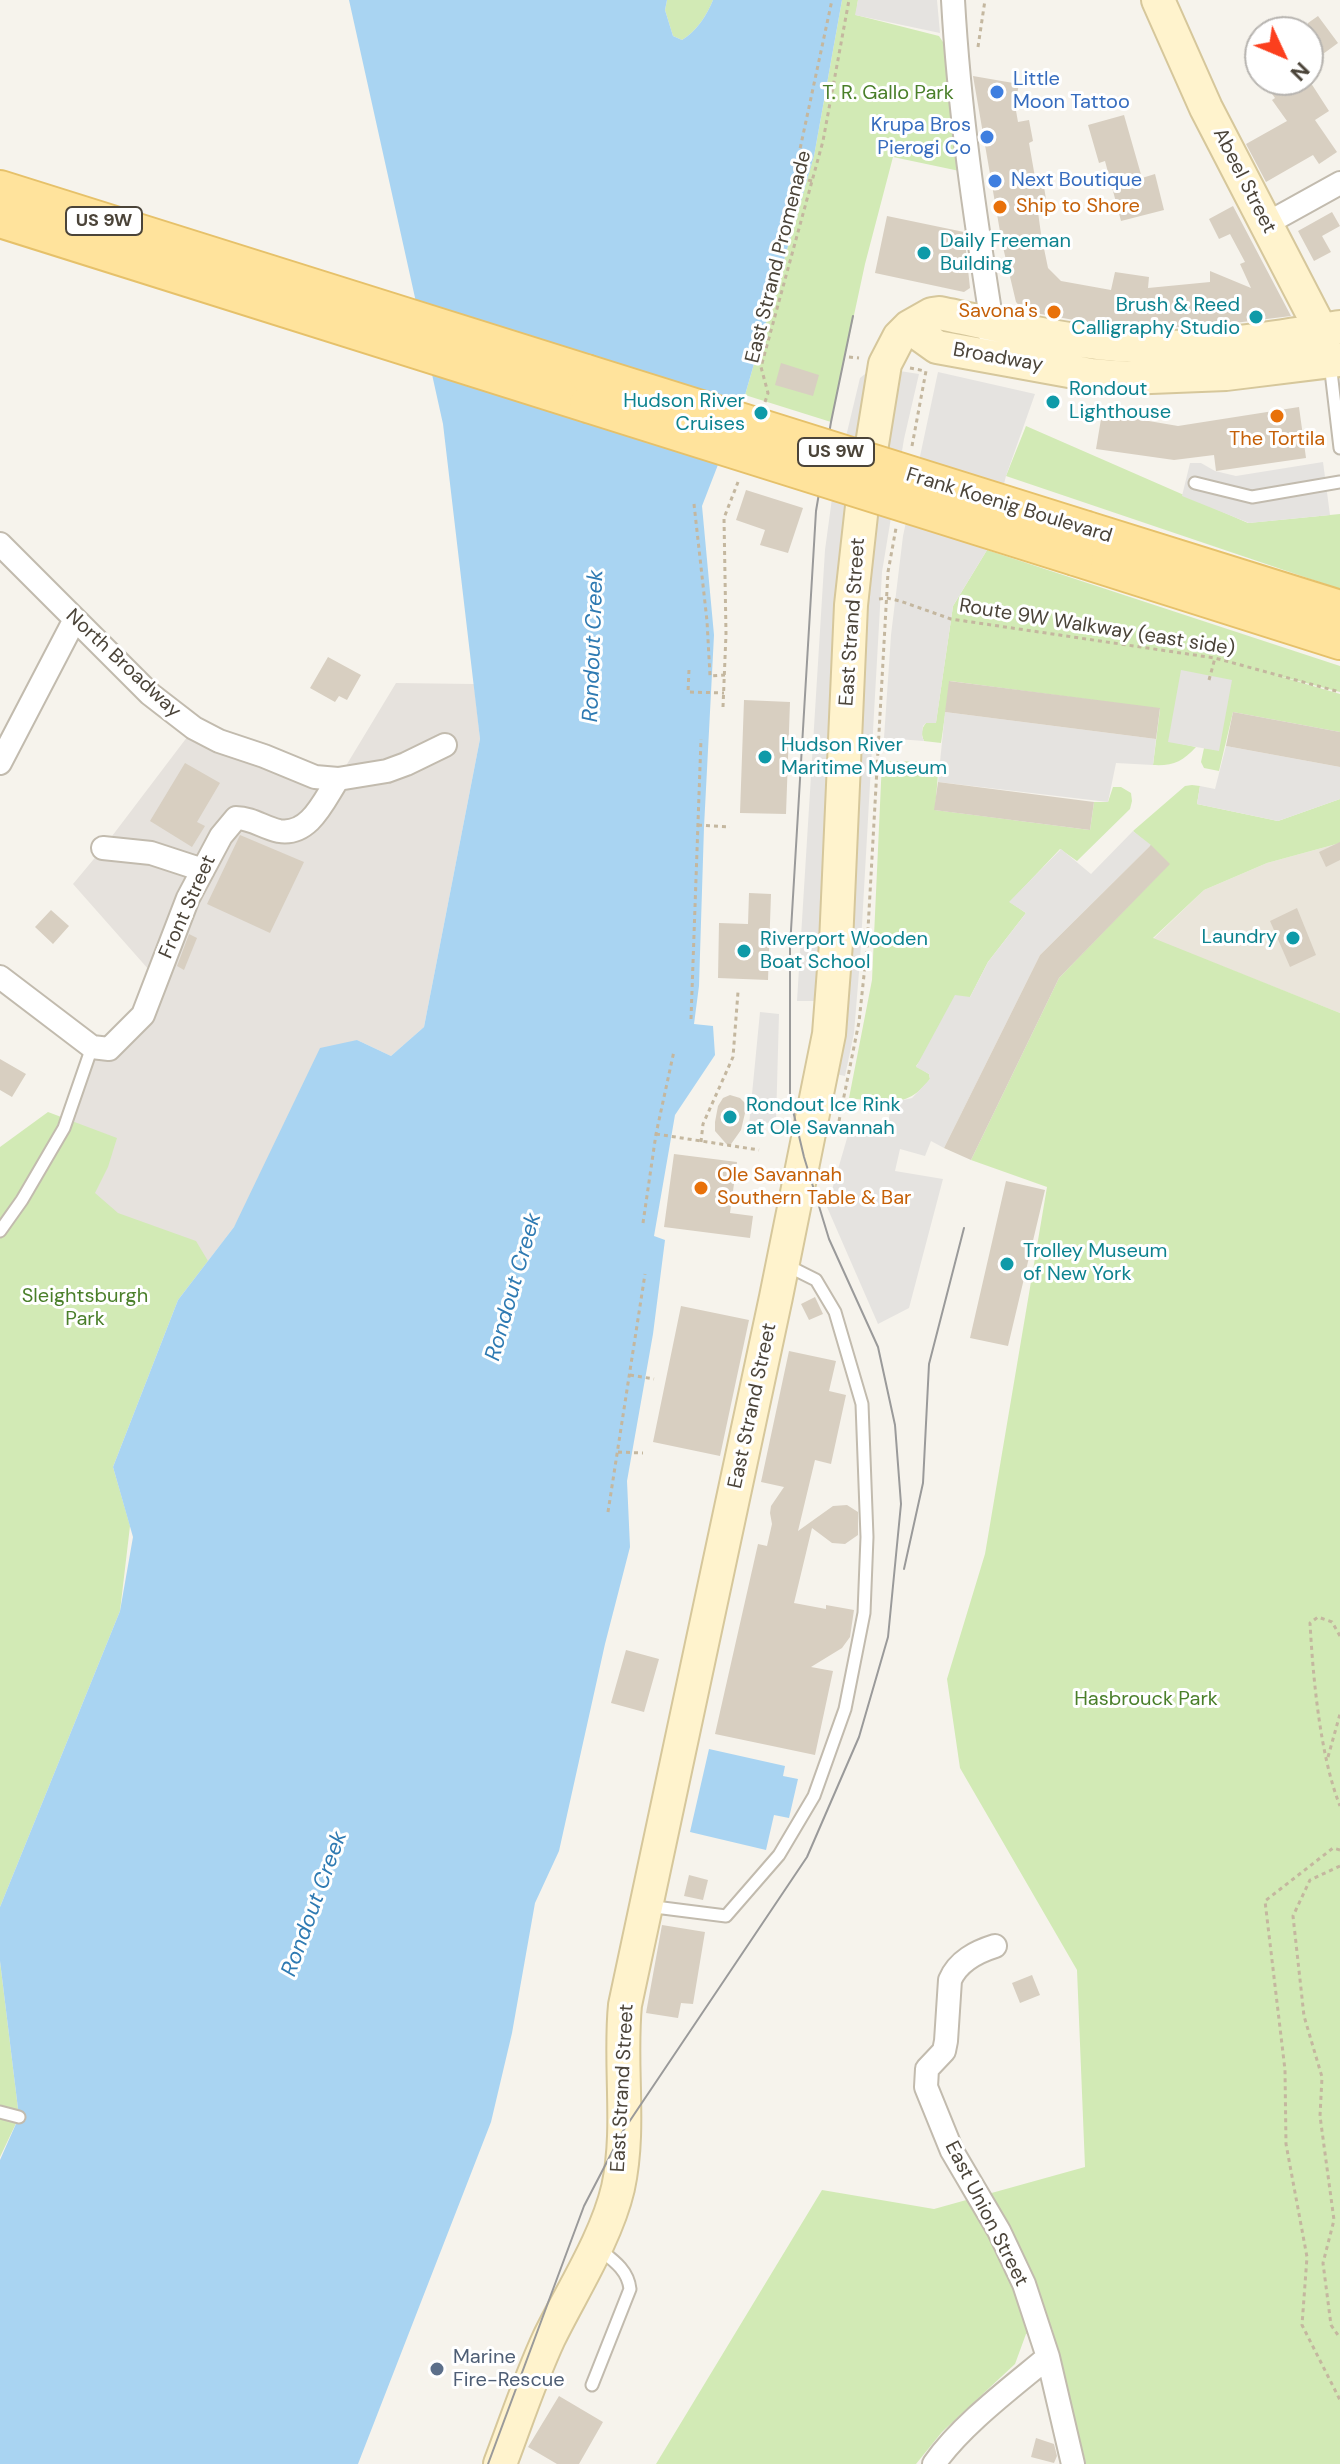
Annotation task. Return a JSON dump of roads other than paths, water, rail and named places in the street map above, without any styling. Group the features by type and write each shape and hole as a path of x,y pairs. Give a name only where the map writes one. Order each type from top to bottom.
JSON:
{"main road":[{"name":"US 9W","path":"0,189 203,268"},
{"name":"US 9W","path":"0,219 203,268"},
{"name":"Frank Koenig Boulevard","path":"203,268 1081,544 1340,641"},
{"name":"Frank Koenig Boulevard","path":"1081,544 1340,609"}],"street":[{"name":"Abeel Street","path":"1158,0 1206,108 1266,224 1331,329 1335,361"},
{"path":"953,7 956,65 969,173 992,324 985,356"},
{"path":"1266,224 1340,183"},
{"name":"Broadway","path":"1331,329 1234,343 1168,347 1109,344 939,313 909,327 937,347 1091,375 1126,378 1226,374 1335,361"},
{"name":"East Strand Street","path":"501,2464 547,2342 595,2246 617,2190 621,2167 624,2018 829,1034 851,605 862,506 885,364 899,337 909,327"},
{"name":"North Broadway","path":"0,544 150,694 194,728 219,741 315,777 338,779 387,771 445,745"},
{"path":"0,763 74,621"},
{"name":"Front Street","path":"92,1047 109,1049 143,1015 188,898 221,836 236,818 247,818 278,831 295,831 316,813 338,779"},
{"path":"103,848 151,853 203,870"},
{"path":"0,977 92,1047"},
{"name":"East Union Street","path":"995,1946 964,1960 953,1972 944,2051 927,2069 926,2087 952,2151 999,2231 1024,2284 1048,2357"},
{"path":"934,2464 944,2450 1002,2395 1048,2357 1073,2464"}],"lane":[{"path":"1335,361 1340,448"},
{"path":"1195,483 1252,497 1340,482"},
{"path":"0,1231 64,1128 92,1047"},
{"path":"646,1906 726,1916 779,1855 814,1796 845,1709 864,1613 867,1537 862,1404 835,1312 816,1280 782,1263"},
{"path":"0,2112 19,2117"},
{"path":"592,2385 630,2289 629,2278 615,2261 595,2246"}],"water":[{"name":"Rondout Creek","path":"349,0 667,0 665,10 673,36 682,40 700,23 713,0 842,0 814,156 745,395 702,506 714,635 699,986 694,1024 713,1026 715,1055 675,1115 654,1236 665,1240 653,1334 627,1481 630,1547 559,1851 535,1903 512,2033 491,2122 358,2464 0,2464 0,2160 19,2117 0,1961 0,1907 120,1611 133,1537 113,1467 178,1300 234,1227 320,1048 357,1040 391,1056 424,1027 480,739 443,424"},
{"path":"709,1749 785,1766 783,1776 798,1779 789,1818 774,1815 766,1850 690,1832"}],"tram line":[{"path":"488,2464 584,2206 623,2131 807,1857 859,1737 888,1637 901,1504 895,1425 878,1347 829,1239 790,1098 790,947 816,511 853,316"},
{"path":"904,1569 923,1483 929,1364 964,1228"}],"place":[{"name":"Little Moon Tattoo","path":"997,92"},
{"name":"Krupa Bros Pierogi Co","path":"987,137"},
{"name":"Next Boutique","path":"995,181"},
{"name":"Ship to Shore","path":"1000,207"},
{"name":"Daily Freeman Building","path":"924,253"},
{"name":"Savona's","path":"1054,312"},
{"name":"Brush & Reed Calligraphy Studio","path":"1256,317"},
{"name":"Rondout Lighthouse","path":"1053,402"},
{"name":"Hudson River Cruises","path":"761,413"},
{"name":"The Tortila","path":"1277,416"},
{"name":"Hudson River Maritime Museum","path":"765,757"},
{"name":"Laundry","path":"1293,938"},
{"name":"Riverport Wooden Boat School","path":"744,951"},
{"name":"Rondout Ice Rink at Ole Savannah","path":"730,1117"},
{"name":"Ole Savannah Southern Table & Bar","path":"701,1188"},
{"name":"Trolley Museum of New York","path":"1007,1264"},
{"name":"Marine Fire-Rescue","path":"437,2369"}],"park label":[{"name":"T. R. Gallo Park","path":"888,94"},
{"name":"Sleightsburgh Park","path":"85,1308"},
{"name":"Hasbrouck Park","path":"1146,1700"}]}
